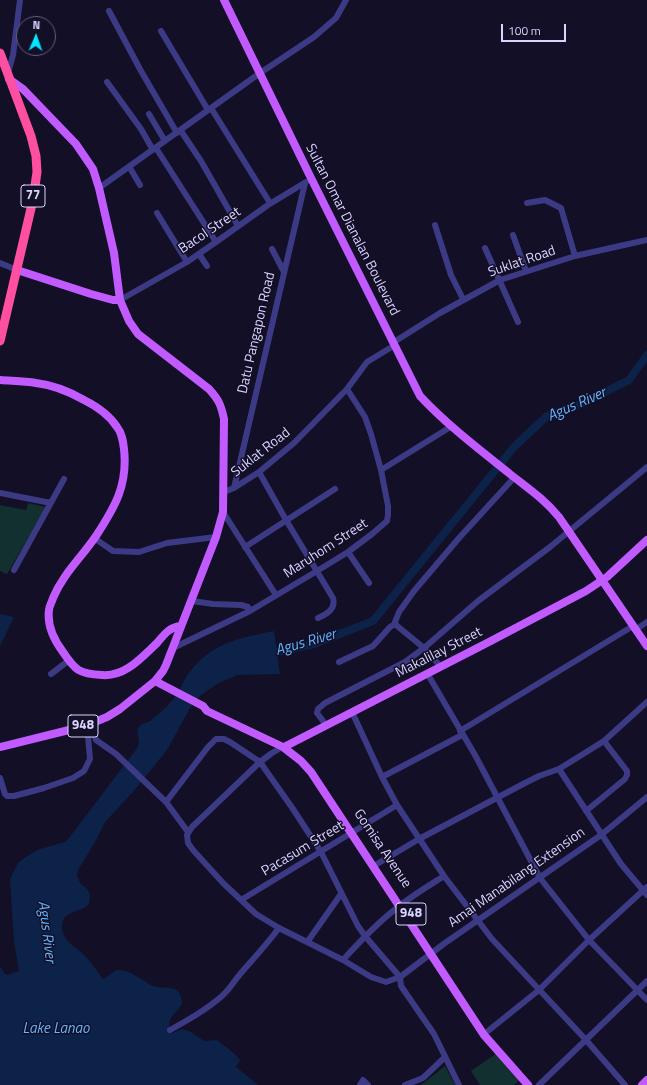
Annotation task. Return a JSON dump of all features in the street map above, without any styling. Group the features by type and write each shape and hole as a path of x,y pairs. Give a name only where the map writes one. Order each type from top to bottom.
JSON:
{"highway":[{"name":"77","path":"0,53 31,136 37,164 33,200 0,341"}],"main road":[{"name":"Sultan Omar Dianalan Boulevard","path":"224,0 260,73 308,180 394,343 420,396 432,409 512,478 545,501 559,517 647,646"},
{"path":"8,77 23,89 76,144 93,169 99,188 114,253 120,300 129,322 138,334 209,389 218,399 222,408 224,419 224,492 221,523 173,648 163,671 155,681"},
{"path":"17,270 91,294 114,300 120,300"},
{"path":"0,380 37,383 66,391 92,404 117,426 123,439 125,463 121,489 110,514 57,589 49,610 51,631 68,660 75,668 89,674 117,674 129,668 170,629 181,626"},
{"name":"Makalilay Street","path":"284,746 441,667 581,594 602,581 647,540"},
{"name":"Gomisa Avenue","path":"155,681 201,706 209,707 284,746 303,758 313,770 401,905 488,1031 513,1063 534,1085"},
{"name":"948","path":"0,747 88,725 115,713 155,681"},
{"name":"Gomisa Avenue","path":"353,832 377,864 401,905"},
{"name":"Gomisa Avenue","path":"433,952 484,1034 528,1085"},
{"path":"642,1085 647,1080"}],"street":[{"path":"8,77 13,55 20,0"},
{"path":"99,188 130,168 154,149 322,30 336,18 346,0"},
{"path":"109,11 141,71 179,132 201,161 238,226"},
{"path":"161,31 270,203"},
{"path":"107,82 141,129 216,242"},
{"path":"149,114 166,141"},
{"path":"130,168 140,185"},
{"name":"Bacol Street","path":"120,300 187,262 270,203 308,180"},
{"name":"Datu Pangapon Road","path":"234,488 284,272 308,180"},
{"path":"527,203 545,200 561,208 575,256"},
{"path":"157,213 187,262"},
{"path":"435,225 451,275 463,299"},
{"path":"513,235 526,271"},
{"name":"Suklat Road","path":"224,492 234,488 259,472 294,443 347,389 367,362 463,299 500,280 526,271 575,256 647,240"},
{"path":"485,248 518,322"},
{"path":"272,249 284,272"},
{"path":"199,254 207,266"},
{"path":"0,263 17,270"},
{"name":"Maruhom Street","path":"173,648 250,611 348,552 387,521 388,506 381,470 365,417 347,389"},
{"path":"381,470 452,426"},
{"path":"326,725 317,713 318,709 325,703 405,662 424,648 478,601 550,547 647,467"},
{"path":"259,472 333,598 334,603 331,610 318,618"},
{"path":"339,662 373,646 390,627 395,624 399,612 414,591 512,478"},
{"path":"14,570 64,479"},
{"path":"245,547 335,489"},
{"path":"0,493 51,503"},
{"path":"223,512 276,595"},
{"path":"94,538 113,550 139,552 167,543 216,537"},
{"path":"348,552 369,583"},
{"path":"192,601 245,606 248,607 250,611"},
{"path":"382,777 461,733 634,628 647,622"},
{"path":"395,624 424,648 441,667"},
{"path":"51,674 68,660"},
{"path":"427,673 474,755 540,878 590,940 647,1000"},
{"path":"377,864 419,839 539,776 559,769 604,741 647,702"},
{"path":"352,712 382,777 397,805 444,876 492,939 586,1040 625,1085"},
{"path":"88,725 96,740 116,754 166,802 188,834"},
{"path":"0,778 5,794 12,796 44,788 73,778 84,771 89,762 88,725"},
{"path":"166,802 208,747 216,739 224,739 230,742 260,762 321,852 354,920 365,936 400,977 401,986 434,1034 459,1085"},
{"path":"586,811 625,779 627,775 626,771 604,741"},
{"path":"284,746 260,762 192,826 187,840 193,850 256,914 279,928 308,941 378,980 386,982 400,977"},
{"path":"488,1031 539,990 590,940 646,890 621,864 559,769"},
{"name":"Amai Manabilang Extension","path":"400,977 433,952 601,834 647,797"},
{"name":"Pacasum Street","path":"241,900 397,805"},
{"path":"343,960 365,936 401,905 444,876"},
{"path":"308,941 341,894"},
{"path":"170,1030 201,1013 222,996 233,985 239,974 259,954 279,928"},
{"path":"539,1085 647,981"},
{"path":"405,1085 423,1078 445,1057"}],"green space":[{"path":"28,503 46,507 7,574 0,571 0,505 26,510"},
{"path":"497,1053 520,1080 514,1085 480,1085 471,1071"},
{"path":"445,1066 455,1085 421,1085"}],"water":[{"path":"0,614 14,617 0,646"},
{"name":"Lake Lanao","path":"274,631 280,674 237,675 217,684 201,695 190,708 167,750 132,793 105,822 78,870 77,875 80,883 88,890 90,895 89,904 65,917 62,925 63,933 68,941 88,959 102,978 104,979 118,970 122,970 131,973 153,986 172,988 179,992 182,1004 170,1020 169,1024 172,1033 183,1029 191,1032 204,1041 217,1040 235,1054 240,1060 236,1067 258,1085 0,1085 0,966 7,975 19,971 14,942 10,879 18,863 40,849 65,842 69,838 138,747 139,727 150,721 169,705 189,673 201,660 219,647 230,642"}],"waterway":[{"name":"Agus River","path":"267,654 314,644 373,621 515,446 547,416 581,404 629,380 647,355"}]}
